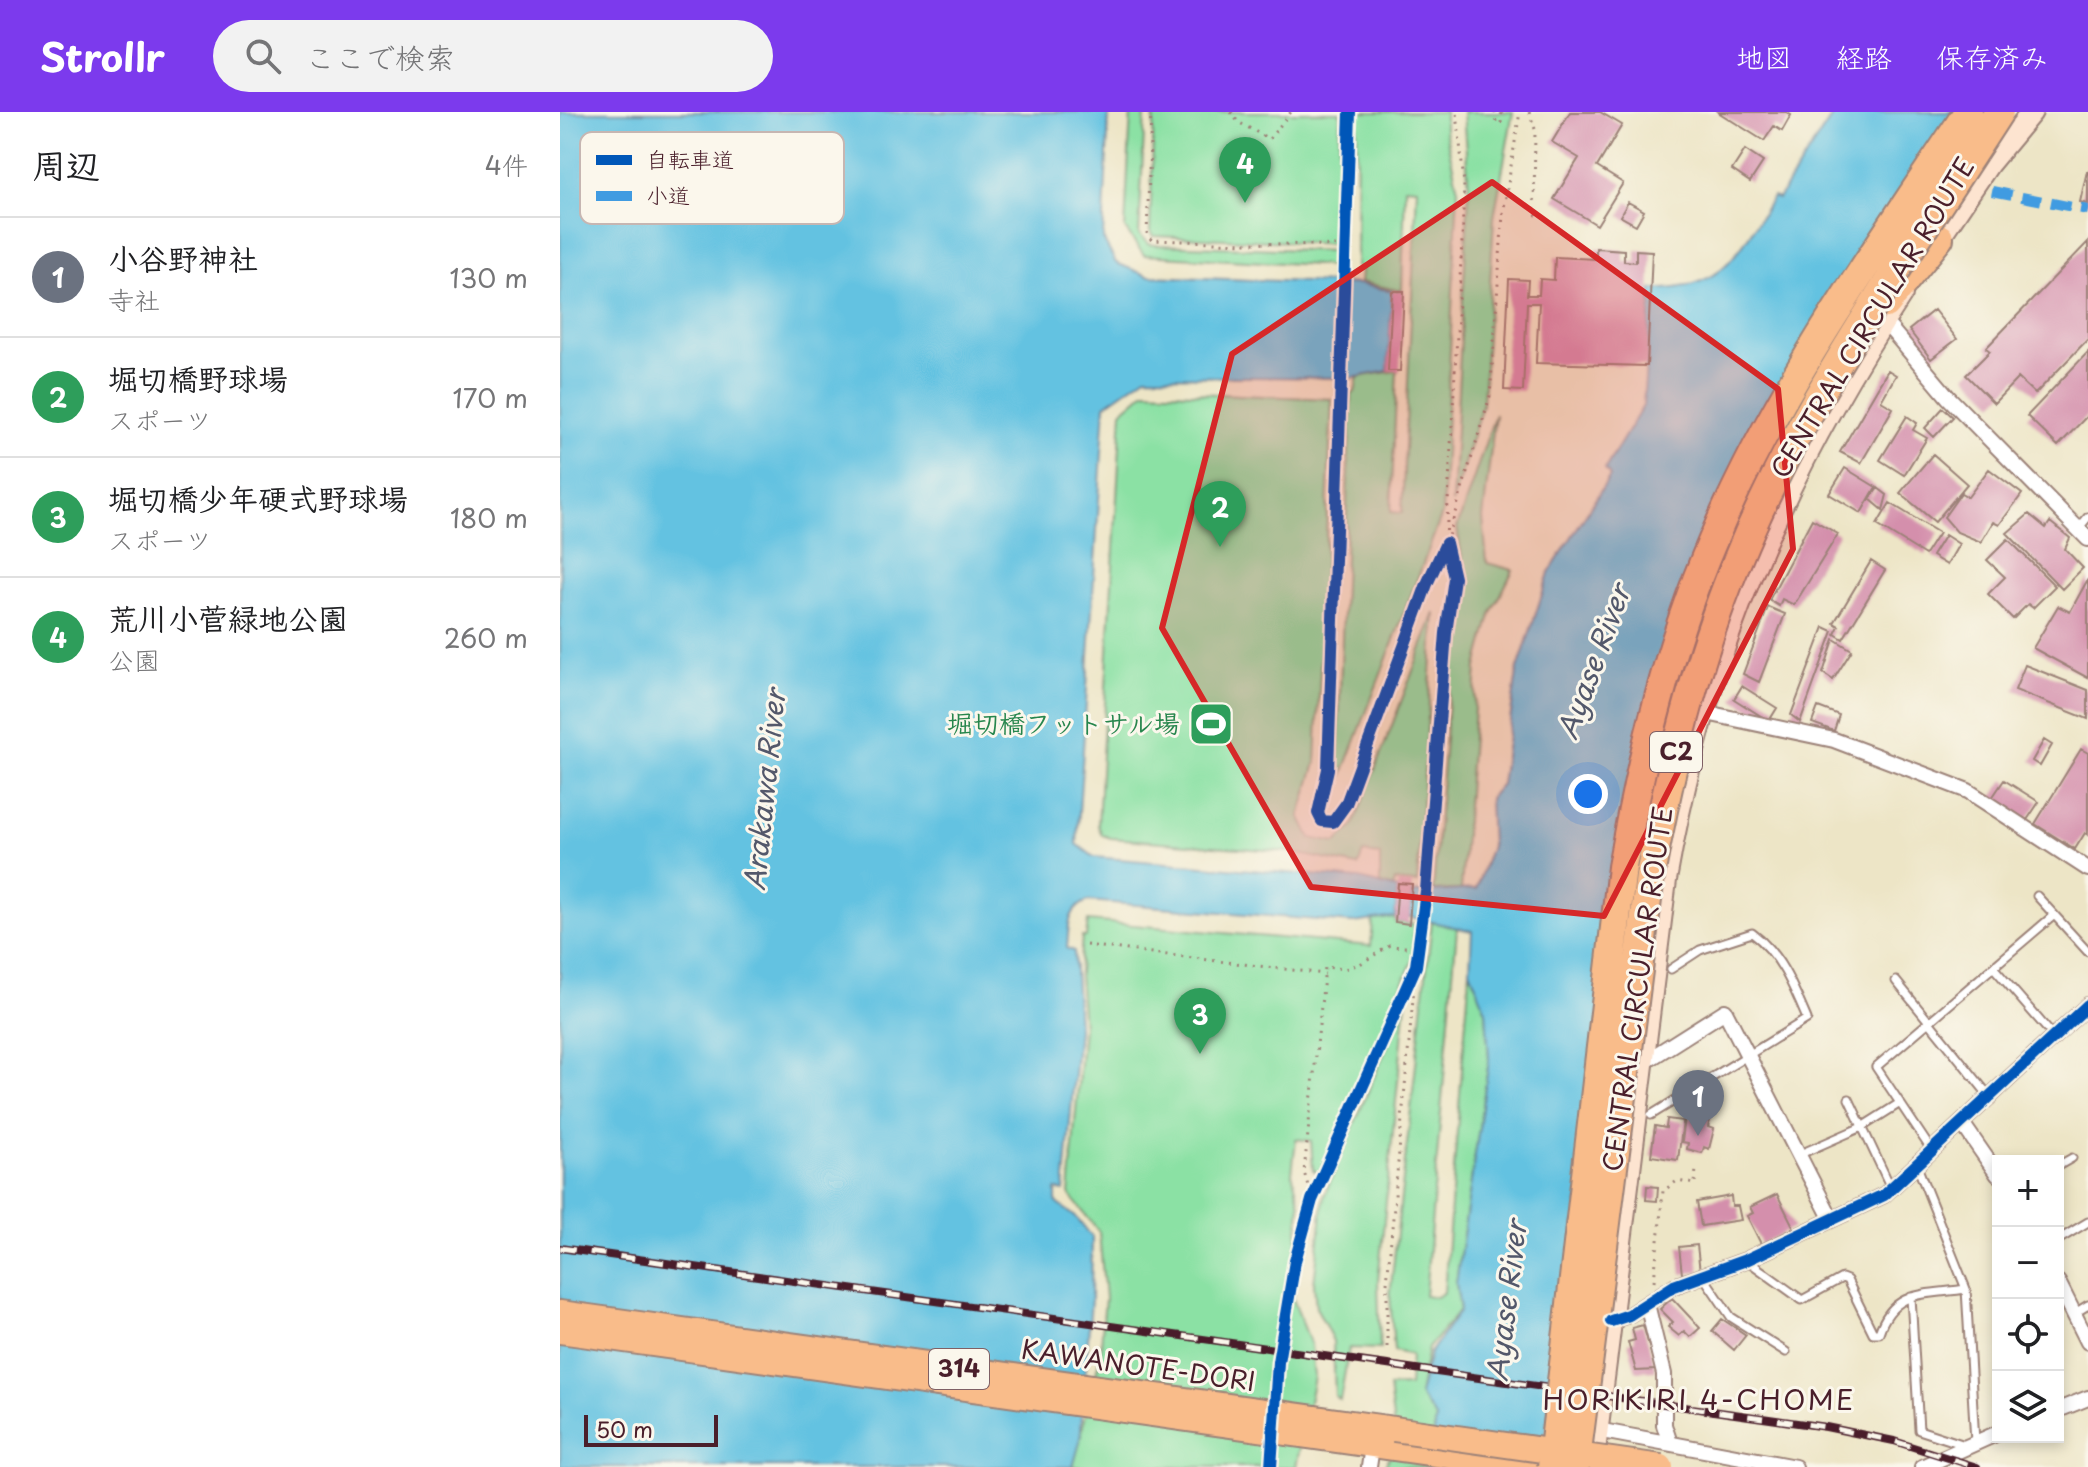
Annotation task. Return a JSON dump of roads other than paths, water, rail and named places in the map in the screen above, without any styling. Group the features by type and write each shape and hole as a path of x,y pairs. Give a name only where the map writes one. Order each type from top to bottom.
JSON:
{"highway":[{"name":"CENTRAL CIRCULAR ROUTE","path":"1552,1467 1622,867 1637,784 1674,645 1696,582 1736,490 1798,377 1968,112"},
{"name":"CENTRAL CIRCULAR ROUTE","path":"1575,1467 1650,876 1685,715 1703,653 1737,560 1778,471 1999,112"},
{"path":"1596,1106 1634,882 1685,675 1734,545 1765,482 1801,422 2023,112"},
{"path":"1875,318 1939,238"}],"main road":[{"path":"1989,164 2013,112"},
{"path":"1939,238 1989,164 2032,112"},
{"path":"1593,1467 1666,880 1680,798 1702,712 1729,626 1759,550 1875,318"},
{"name":"KAWANOTE-DORI","path":"560,1313 1529,1467"},
{"name":"KAWANOTE-DORI","path":"560,1331 1374,1441 1661,1467"}],"street":[{"path":"1875,318 1948,397 2085,528"},
{"path":"1702,712 1834,740 1968,791 2088,869"},
{"path":"1611,1321 1649,1303 1674,1286 1746,1260 1892,1189 2088,1005"},
{"path":"1643,1063 1725,1011 1831,1218"},
{"path":"1962,1123 1992,1166"},
{"path":"2064,1289 2081,1309 2088,1342"},
{"path":"1649,1303 1664,1374 1664,1425 1670,1443"},
{"path":"2064,1408 2088,1398"},
{"path":"1597,1430 1670,1443 1693,1451 1787,1466"},
{"path":"1922,1467 1992,1435"}],"lane":[{"path":"2037,896 2088,952"},
{"path":"1932,1151 1876,1067 1931,1024 2053,916"},
{"path":"1651,1115 1807,1019 1792,981 1762,940 1752,933 1700,950 1671,969"},
{"path":"1994,968 2054,1037"},
{"path":"1896,981 1990,1097"},
{"path":"1849,1099 1892,1189"},
{"path":"1798,1155 1862,1127 1900,1103"},
{"path":"2064,1163 2072,1158"},
{"path":"1911,1297 1919,1430 1970,1444 1966,1289 1916,1165"},
{"path":"2064,1236 2088,1222"},
{"path":"1746,1260 1802,1300 1842,1278 1847,1280 1873,1333 1879,1333 1885,1312 1893,1305 1911,1297 1966,1289"},
{"path":"1703,1276 1731,1317 1786,1352"}],"water":[{"name":"Arakawa River","path":"560,112 1109,112 1103,239 1116,263 1148,276 1359,284 1392,291 1388,371 1353,378 1146,376 1105,405 1077,844 1094,857 1360,879 1398,889 1395,917 1353,923 1088,901 1072,914 1067,948 1074,951 1078,1029 1064,1191 1056,1190 1056,1202 1078,1219 1092,1237 1091,1300 1080,1442 1073,1467 560,1467"},
{"name":"Ayase River","path":"1835,112 1954,112 1797,359 1653,676 1541,1467 1429,1467 1436,1419 1419,1395 1430,1353 1460,1310 1456,1283 1489,1060 1486,1011 1470,970 1472,931 1410,917 1412,893 1476,889 1491,846 1489,798 1501,784 1517,672 1549,573 1610,476 1605,469 1643,406 1652,289 1696,283 1726,264 1750,235 1773,197 1778,199"}],"railway":[{"path":"560,1248 1826,1427 1894,1441 1977,1467"}],"place":[{"name":"荒川小菅緑地公園","path":"1245,203"},
{"name":"堀切橋野球場","path":"1220,547"},
{"name":"堀切橋フットサル場","path":"1211,724"},
{"name":"堀切橋少年硬式野球場","path":"1200,1054"},
{"name":"小谷野神社","path":"1698,1136"}],"district":[{"name":"HORIKIRI 4-CHOME","path":"1699,1400"}]}
